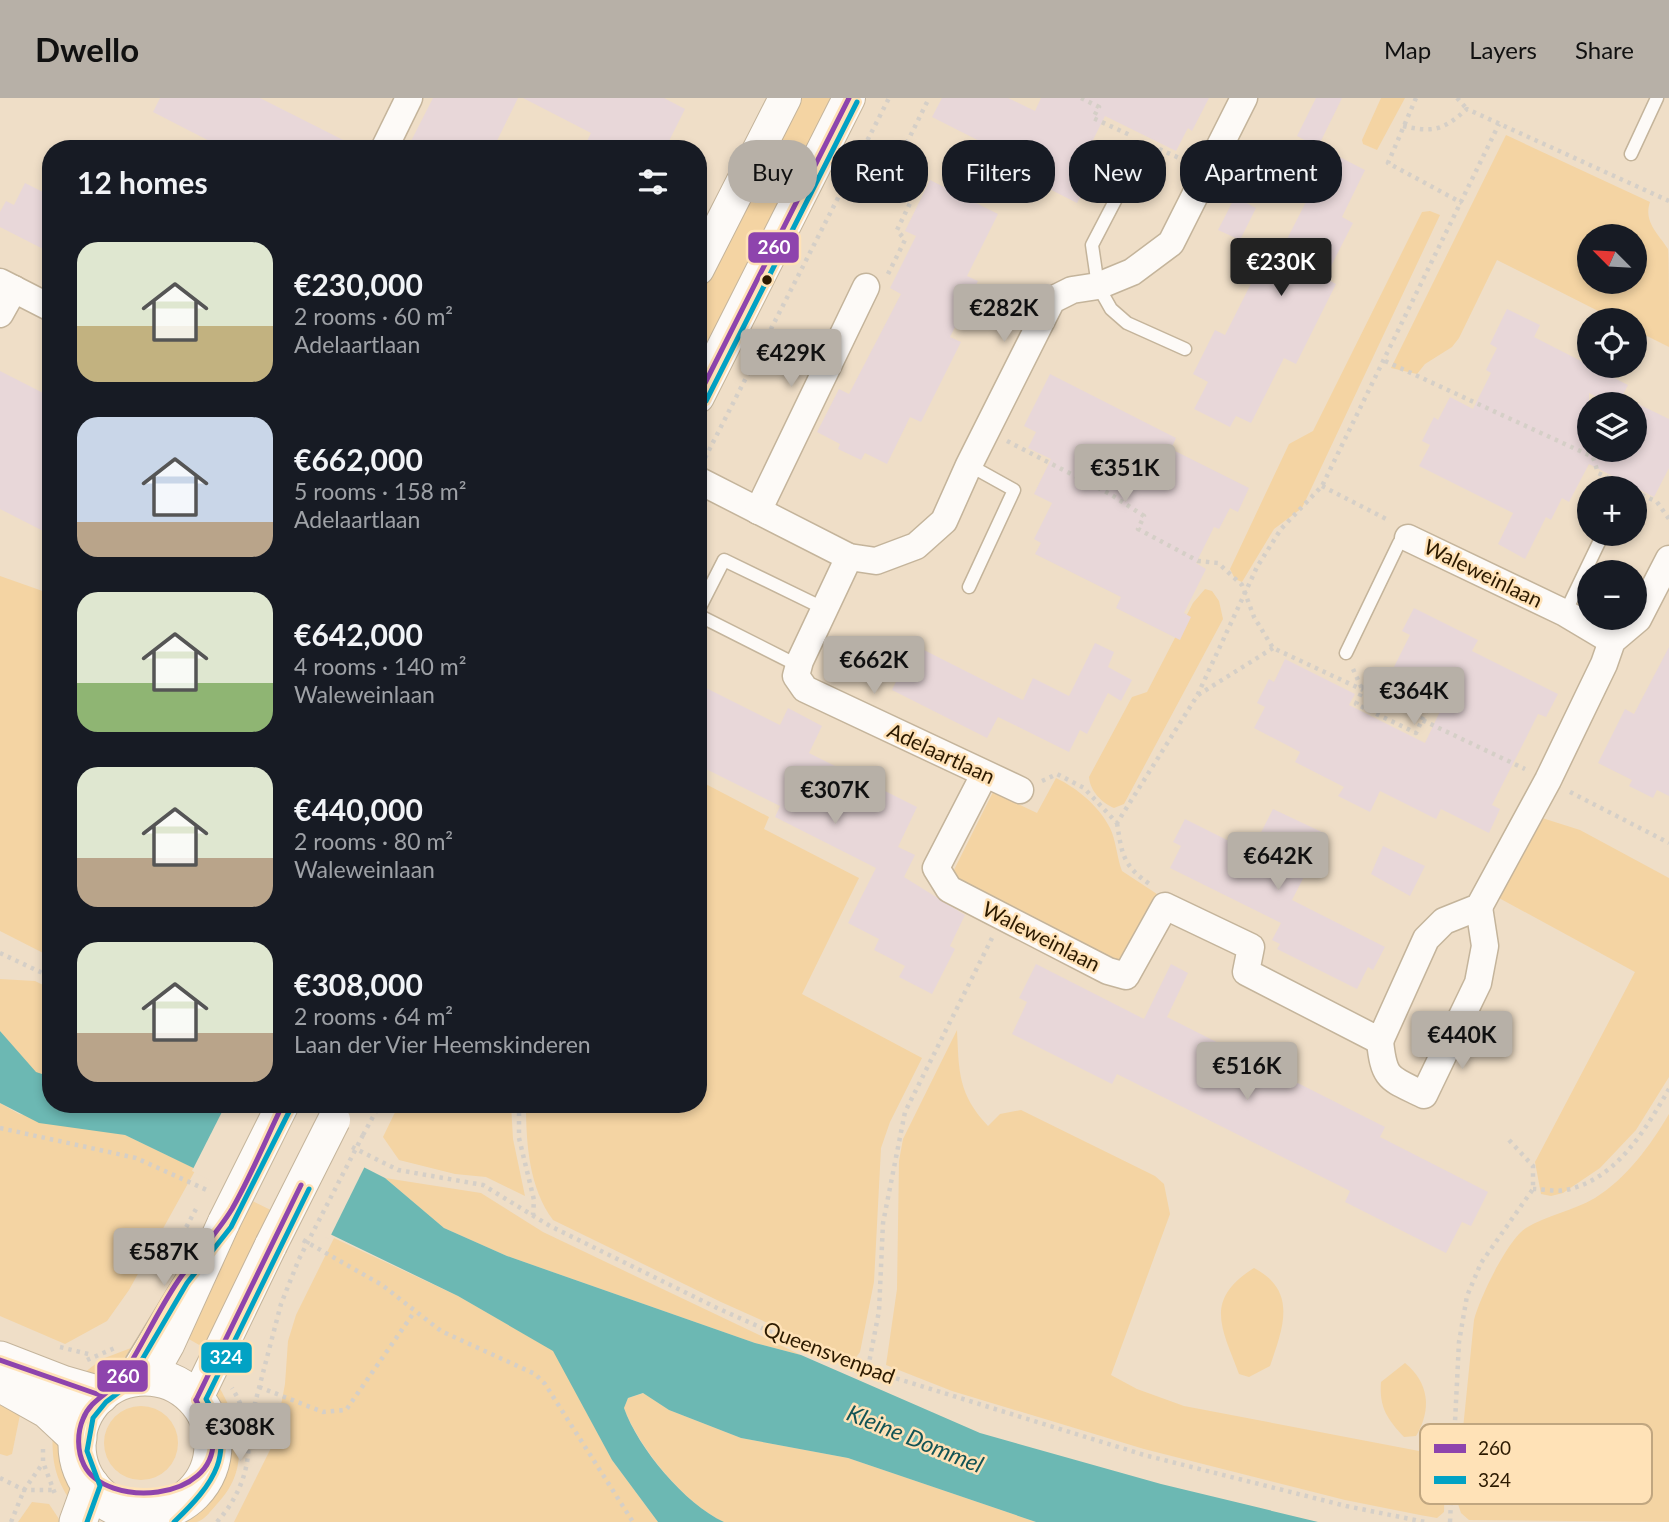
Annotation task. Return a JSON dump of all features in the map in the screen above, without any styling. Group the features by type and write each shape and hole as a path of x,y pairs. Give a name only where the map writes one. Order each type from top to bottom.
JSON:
{"main road":[{"path":"0,1360 123,1385 172,1382 196,1400 210,1425 212,1455 204,1480 192,1494 152,1516 112,1505 91,1486 80,1465 78,1438 85,1413 123,1385"},
{"path":"0,1383 48,1410 78,1438"},
{"path":"78,1522 91,1486"}],"street":[{"path":"707,251 785,98"},
{"path":"707,379 849,98"},
{"path":"707,473 758,511 849,557 876,561 916,546 944,521 969,465 1052,300 1072,290 1098,286 1132,272 1171,243 1244,98"},
{"path":"388,140 405,99"},
{"path":"0,314 7,286 42,304"},
{"path":"758,511 866,288"},
{"name":"Waleweinlaan","path":"1408,538 1565,613 1612,640"},
{"path":"799,666 849,557"},
{"path":"1479,907 1444,921 1426,939 1380,1041 1382,1068 1389,1077 1424,1096 1478,984 1485,946 1479,907 1548,780 1604,664 1612,640 1638,619 1669,559"},
{"name":"Adelaartlaan","path":"799,666 796,676 805,689 1020,790"},
{"name":"Waleweinlaan","path":"984,775 936,868 948,889 1108,971 1126,976 1165,906"},
{"path":"1165,906 1251,947 1246,972 1380,1041"},
{"path":"123,1385 168,1345 224,1222 278,1113"},
{"path":"196,1400 271,1245 342,1124"}],"lane":[{"path":"1631,154 1657,98"},
{"path":"1114,203 1092,245 1098,286 1111,309 1127,323 1185,349"},
{"path":"969,465 1014,490 969,587"},
{"name":"Waleweinlaan","path":"1346,653 1399,542 1408,538"},
{"name":"Waleweinlaan","path":"1565,613 1597,546"},
{"path":"707,595 724,560 825,608"},
{"path":"707,618 799,666"}],"path":[{"path":"707,457 889,98"},
{"path":"866,288 886,278 905,240 897,230 916,191 890,177 929,98"},
{"path":"1416,98 1388,163 1462,203"},
{"path":"1457,98 1467,109 1669,201"},
{"path":"1403,126 1427,132 1449,125 1467,109"},
{"path":"1117,822 1166,741 1198,696 1256,567 1280,529 1321,486 1385,361 1499,124"},
{"path":"1385,361 1593,457 1598,473 1603,476"},
{"path":"986,431 1110,494 1144,516 1138,529 1198,561 1218,563 1246,592 1254,617 1273,648 1363,690"},
{"path":"1321,486 1393,523 1408,538"},
{"path":"1647,497 1657,502 1669,519"},
{"path":"1198,696 1273,648"},
{"path":"1369,676 1429,706 1416,733 1356,704 1363,690 1369,676"},
{"path":"1422,720 1548,780 1669,843"},
{"path":"1020,790 1058,774 1084,788 1117,822 1122,856 1133,873 1157,890 1165,906"},
{"path":"868,1368 879,1311 883,1223 905,1112 927,1063 1002,919"},
{"path":"0,953 42,973"},
{"path":"1533,1189 1564,1191 1594,1179 1621,1159 1650,1122 1669,1089"},
{"path":"217,1522 234,1500 248,1468 248,1430 281,1304 299,1259 375,1113"},
{"path":"519,1113 519,1138 534,1200 533,1215"},
{"name":"Queensvenpad","path":"342,1124 398,1170 483,1185 550,1227 805,1347 950,1397 1144,1455 1346,1506 1425,1522"},
{"path":"0,1128 136,1158 188,1180"},
{"path":"1455,1424 1459,1342 1467,1296 1481,1263 1533,1189 1534,1166 1509,1140"},
{"path":"323,1250 382,1284 440,1331 525,1368 545,1384 633,1522"},
{"path":"259,1387 323,1412 346,1410 415,1311"},
{"path":"11,1522 24,1490 43,1462"},
{"path":"0,1479 24,1490 53,1490"},
{"path":"1450,1522 1451,1504"}],"shaded area":[{"path":"801,98 839,98 817,142 779,140"},
{"path":"1381,98 1405,98 1377,150 1363,144 1362,140"},
{"path":"1506,135 1650,202 1650,222 1668,249 1669,347 1647,336 1647,308 1592,308 1497,260 1459,338 1452,347 1425,364 1417,374 1391,368"},
{"path":"747,203 786,203 707,362 707,280"},
{"path":"1430,211 1440,215 1302,508 1274,529 1242,582 1235,579 1230,569 1289,444 1313,431 1422,212"},
{"path":"0,576 42,591 42,952 0,931"},
{"path":"1205,589 1212,591 1219,601 1223,619 1124,804 1114,808 1097,796 1089,777 1132,697 1147,692 1193,603"},
{"path":"1056,778 1072,787 1100,812 1112,833 1122,871 1157,894 1120,962 1112,961 956,882 953,872 993,792 1037,813"},
{"path":"707,785 769,817 764,829 859,878 802,994 922,1058 890,1122 881,1148 874,1282 860,1352 855,1359 721,1302 553,1220 534,1180 526,1113 707,1113"},
{"path":"1539,817 1580,830 1669,878 1669,1077 1636,1130 1600,1168 1563,1193 1551,1196 1541,1194 1535,1162 1635,972 1499,898"},
{"path":"0,979 35,981 42,984 42,1075 36,1073 0,1031"},
{"path":"957,1030 962,1082 971,1103 988,1126 1000,1114 1021,1110 1155,1176 1164,1184 1170,1214 1111,1375 1137,1389 1184,1406 1420,1451 1420,1504 1444,1504 1444,1512 1437,1518 1345,1500 1144,1449 952,1391 886,1365 897,1289 899,1161 903,1139"},
{"path":"0,1103 19,1114 125,1135 196,1169 129,1290 107,1321 65,1344 0,1316"},
{"path":"395,1113 512,1113 513,1139 525,1196 486,1177 455,1174 399,1160 383,1137"},
{"path":"1669,1114 1669,1522 1469,1520 1461,1513 1458,1504 1652,1504 1652,1424 1463,1424 1474,1320 1503,1256 1526,1228 1587,1202 1607,1190 1637,1160"},
{"path":"316,1142 208,1350 187,1338 249,1197"},
{"path":"385,1178 481,1193 543,1232 801,1355 755,1343 507,1256 444,1228"},
{"path":"334,1238 458,1296 554,1351 612,1460 658,1522 234,1522 274,1442 285,1384 288,1341 296,1315"},
{"path":"1254,1268 1268,1277 1277,1288 1283,1311 1279,1338 1270,1366 1249,1377 1239,1374 1227,1343 1221,1316 1222,1303 1228,1292"},
{"path":"131,1348 110,1371 80,1376 102,1359"},
{"path":"1405,1363 1419,1379 1426,1397 1426,1406 1416,1436 1404,1437 1385,1412 1381,1399 1381,1382"},
{"path":"213,1377 230,1408 235,1424 239,1441 236,1473 229,1489 203,1519 197,1522 169,1522 209,1484 220,1463 222,1431 213,1391"},
{"path":"0,1389 23,1400 12,1454 7,1456 0,1454"},
{"path":"644,1393 669,1410 741,1438 848,1458 1036,1522 724,1522 709,1514 679,1489 640,1440 624,1408 628,1398"},
{"path":"134,1406 148,1406 162,1412 172,1422 178,1443 176,1457 162,1474 148,1480 134,1480 120,1474 110,1464 104,1450 104,1436 110,1422 120,1412"},
{"path":"53,1429 65,1445 72,1465 76,1486 75,1507 56,1470"},
{"path":"32,1502 49,1504 61,1522 18,1522"}],"water":[{"name":"Kleine Dommel","path":"0,1031 36,1072 42,1074 42,1113 258,1113 385,1178 444,1228 507,1256 755,1343 801,1355 980,1433 1161,1484 1318,1522 1036,1522 848,1458 741,1438 669,1410 643,1393 628,1398 624,1408 640,1440 679,1489 709,1514 724,1522 658,1522 612,1460 553,1351 458,1296 125,1135 39,1123 0,1103"}],"pier":[{"path":"221,1113 266,1113 366,1164 329,1239 192,1171"}],"building":[{"path":"160,98 260,98 343,140 207,140 153,112"},
{"path":"433,98 518,98 497,140 412,140"},
{"path":"523,98 664,98 685,109 670,140 588,140 591,133"},
{"path":"942,98 1008,98 1035,111 1041,98 1209,98 1192,131 1188,128 1176,151 1166,146 1166,140 1154,140 1105,116 1093,140 1069,140 1069,199 1055,192 1055,140 977,140 932,117"},
{"path":"1316,98 1342,98 1321,140 1305,140 1297,136"},
{"path":"1342,158 1365,170 1342,217 1353,223 1325,278 1336,284 1296,364 1284,358 1251,423 1236,416 1230,427 1194,409 1208,382 1193,374 1215,330 1225,335 1272,242 1283,247 1305,203 1342,203"},
{"path":"930,180 942,186 942,203 976,203 998,214 967,276 978,281 950,337 961,342 921,422 910,417 887,464 865,453 861,460 838,449 840,444 817,432 839,389 849,394 901,294 890,288 916,236 905,231 919,203 928,203"},
{"path":"25,183 42,192 42,248 0,227 0,212 6,201 14,205"},
{"path":"1232,203 1246,203 1256,208 1240,240 1218,230"},
{"path":"1507,309 1540,325 1534,337 1577,359 1577,378 1614,378 1628,385 1624,392 1577,392 1577,462 1647,462 1647,408 1669,419 1669,468 1654,497 1647,493 1647,476 1613,476 1589,464 1583,476 1577,476 1577,487 1569,502 1562,498 1551,520 1546,517 1525,559 1498,544 1513,513 1419,466 1430,445 1422,441 1434,417 1438,420 1450,397 1473,409 1491,373 1486,370 1497,348 1490,344"},
{"path":"0,371 42,392 42,530 0,509"},
{"path":"1050,374 1176,438 1171,449 1249,488 1238,512 1230,508 1219,529 1214,527 1196,563 1206,569 1184,613 1191,617 1180,640 1116,608 1121,597 1035,554 1041,543 1034,539 1052,503 1034,494 1051,459 1028,448 1036,432 1024,426"},
{"path":"1414,608 1478,640 1472,651 1558,694 1546,717 1538,714 1492,805 1500,809 1489,833 1441,809 1436,819 1380,791 1370,812 1338,796 1344,787 1295,762 1300,752 1254,728 1265,707 1257,703 1269,679 1274,682 1285,659 1355,694 1349,705 1425,743 1442,707 1388,679 1410,635 1402,631"},
{"path":"1095,643 1114,652 1108,667 1132,680 1121,701 1108,693 1087,734 1080,730 1069,752 998,717 987,738 892,690 903,667 911,671 922,649 1023,700 1033,678 1069,696"},
{"path":"1669,647 1669,796 1657,790 1653,798 1629,786 1632,780 1598,763 1625,709 1634,714"},
{"path":"707,688 780,725 788,708 822,726 809,753 917,807 898,847 915,855 904,877 965,915 950,946 955,949 932,994 899,977 905,966 874,950 879,939 848,923 876,868 775,817 780,806 707,770"},
{"path":"1273,809 1326,834 1292,900 1385,947 1373,970 1368,967 1357,989 1277,949 1280,944 1272,940 1281,923 1170,868 1181,846 1173,842 1185,819 1251,852"},
{"path":"1383,846 1425,866 1410,896 1371,874"},
{"path":"1036,964 1144,1019 1171,964 1188,973 1167,1017 1385,1127 1380,1137 1488,1192 1471,1226 1462,1222 1446,1253 1345,1202 1350,1191 1117,1074 1112,1084 1012,1034 1027,1002 1019,998"}],"transit line":[{"name":"260","path":"707,379 849,98"},
{"name":"324","path":"707,399 857,102"},
{"name":"260","path":"196,1400 213,1438 209,1460 197,1476 179,1486 158,1492 135,1492 114,1488 96,1479 84,1465 79,1436 87,1412 122,1377 178,1281 232,1209 279,1113"},
{"name":"324","path":"87,1522 100,1486 87,1451 93,1418 106,1402 126,1387 187,1283 231,1227 288,1113"},
{"name":"260","path":"196,1400 301,1185"},
{"name":"324","path":"174,1522 200,1495 217,1466 221,1451 220,1435 216,1418 206,1399 309,1189"},
{"name":"260","path":"0,1360 100,1395"}]}
